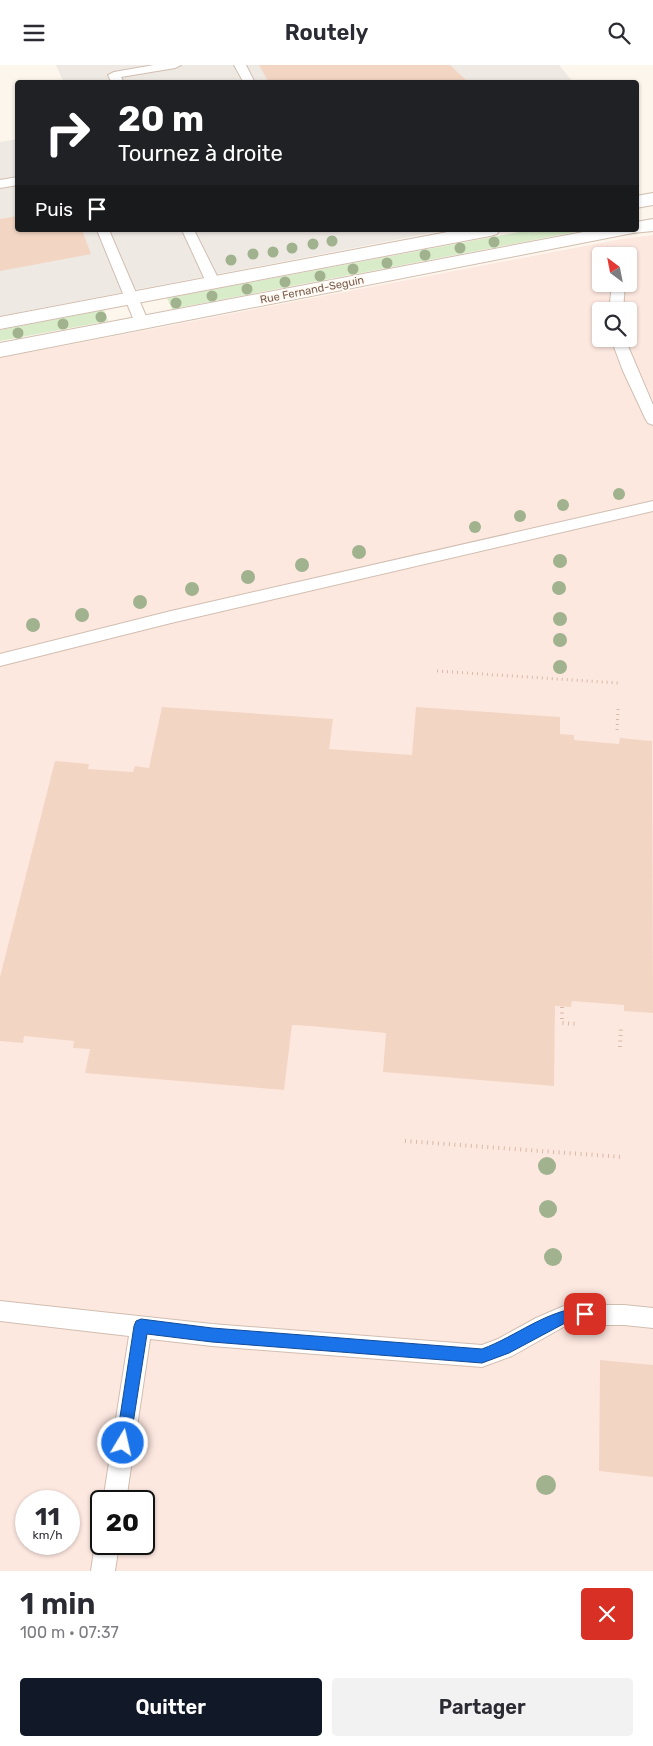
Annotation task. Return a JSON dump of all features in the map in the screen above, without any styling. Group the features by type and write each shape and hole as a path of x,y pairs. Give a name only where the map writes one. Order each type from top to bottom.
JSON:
{"street":[{"path":"639,201 653,199"},
{"path":"639,227 653,225"},
{"path":"0,323 479,232"},
{"name":"Rue Fernand-Seguin","path":"0,351 615,232"}],"lane":[{"path":"116,80 114,75 175,65"},
{"path":"240,65 248,80"},
{"path":"0,184 15,182"},
{"path":"104,232 142,323"},
{"path":"189,232 213,282"},
{"path":"621,347 653,420"},
{"path":"0,661 171,617 653,506"},
{"path":"0,1311 212,1335 482,1356 504,1348 544,1325 566,1315 624,1315 653,1318"},
{"path":"116,1490 141,1326"},
{"path":"103,1571 105,1555"}],"path":[{"path":"437,671 618,683"},
{"path":"617,730 618,707"},
{"path":"562,1007 562,1023 577,1024"},
{"path":"620,1047 621,1028"},
{"path":"405,1141 622,1157"}],"shaded area":[{"path":"56,65 559,65 571,80 63,80"},
{"path":"15,139 15,232 437,232 0,316 0,142"},
{"path":"653,235 653,1571 0,1571 0,358 621,239"}],"green space":[{"path":"519,232 576,232 172,309 167,298"},
{"path":"104,310 108,321 0,341 0,330"}],"building":[{"path":"259,65 450,65 466,80 267,80"},
{"path":"15,216 15,232 83,232 91,254 0,271 0,219"},
{"path":"162,707 333,719 329,749 412,755 416,707 560,717 560,734 574,735 574,740 619,744 620,738 652,741 653,1013 624,1011 624,1005 572,1001 571,1007 555,1006 554,1086 383,1072 386,1033 310,1026 292,1025 284,1090 85,1073 90,1049 73,1048 74,1041 24,1036 23,1043 0,1041 0,977 55,761 89,764 88,769 133,772 135,766 149,768"},
{"path":"600,1360 653,1365 653,1477 599,1471"}],"route":[{"path":"123,1443 141,1326 212,1335 482,1356 504,1348 544,1325 566,1315 585,1314"}]}
